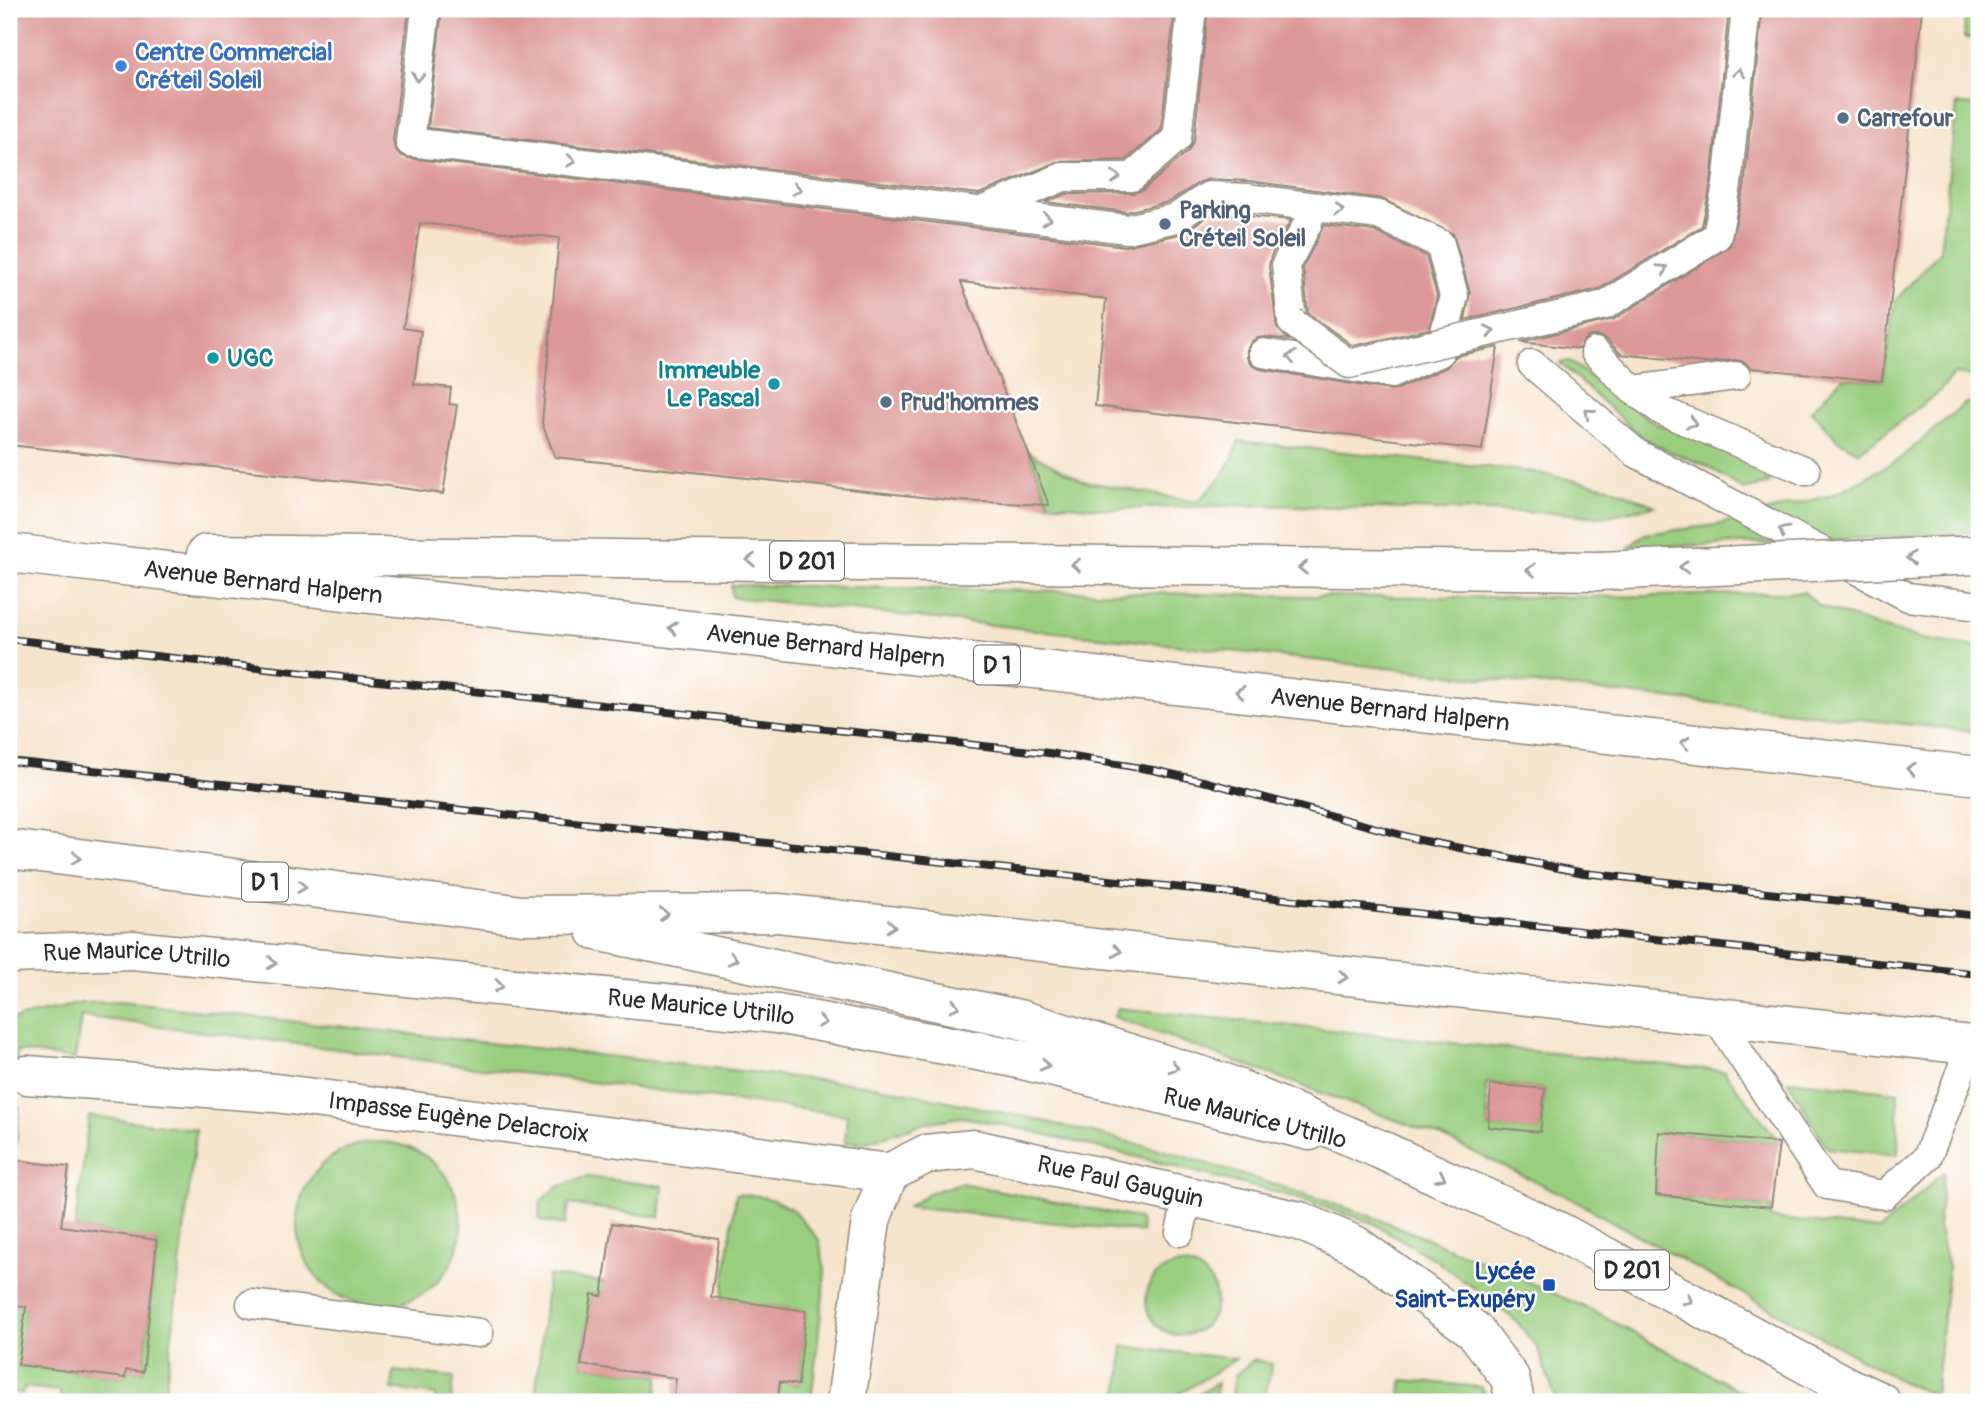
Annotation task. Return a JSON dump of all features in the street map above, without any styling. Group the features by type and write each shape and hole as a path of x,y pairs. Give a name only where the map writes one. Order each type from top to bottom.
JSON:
{"main road":[{"name":"D 201","path":"11,552 1599,571 1979,555"},
{"name":"Avenue Bernard Halpern","path":"11,552 1979,776"},
{"name":"D 1","path":"9,849 522,915 778,913 1717,1019 1975,1045"},
{"name":"D 201","path":"522,915 1019,1019 1225,1083 1379,1149 1558,1231 1881,1402"},
{"name":"Rue Maurice Utrillo","path":"9,954 133,950 777,1014 1010,1057 1379,1149"},
{"name":"Impasse Eugène Delacroix","path":"27,1075 275,1093 889,1173"},
{"name":"Rue Paul Gauguin","path":"889,1173 926,1154 974,1149 1184,1214 1300,1221 1355,1245 1474,1330 1510,1378 1515,1402"},
{"path":"853,1401 871,1220 889,1173"}],"lane":[{"path":"426,9 410,142 1127,229 1175,218 1209,196 1247,198 1379,215 1440,244 1454,296 1440,352 1391,374 1263,352"},
{"path":"981,211 1063,177 1132,177 1177,138 1192,9"},
{"path":"1308,223 1286,264 1292,322 1349,364 1605,305 1717,236 1727,185 1746,9"},
{"path":"1595,352 1633,390 1662,411 1806,471"},
{"path":"1532,365 1636,453 1908,597 1979,606"},
{"path":"1633,390 1736,376"},
{"path":"1717,1019 1827,1185 1884,1195 1927,1158 1975,1045"},
{"path":"251,1304 478,1333"}],"green space":[{"path":"1965,9 1979,9 1979,38 1964,38"},
{"path":"1957,104 1979,105 1979,377 1954,374 1939,392 1859,452 1838,440 1811,411 1842,378 1882,381 1896,300 1940,251"},
{"path":"1569,361 1656,424 1734,452 1770,483 1744,490 1705,465 1642,438 1560,363"},
{"path":"1967,402 1979,409 1979,532 1779,543 1629,547 1645,534 1716,525 1835,494 1898,460"},
{"path":"1239,441 1533,472 1613,488 1655,506 1602,517 1562,513 1257,505 1107,509 1049,503 1029,452 1083,481 1196,502 1222,475"},
{"path":"731,585 1402,597 1670,596 1804,592 1819,606 1877,626 1926,640 1979,647 1979,732 732,597"},
{"path":"121,1002 874,1086 1031,1118 1173,1153 1384,1221 1591,1310 1761,1402 1557,1402 1538,1349 1518,1323 1435,1260 1373,1223 1290,1196 1015,1127 962,1117 928,1122 864,1143 845,1142 847,1115 81,1016 75,1059 17,1051 14,1090 9,1089 9,1020 82,1003"},
{"path":"1118,1008 1724,1071 1780,1143 1660,1132 1656,1195 1771,1207 1770,1218 1880,1230 1944,1172 1938,1226 1948,1268 1935,1395 1908,1385 1568,1197 1442,1137 1114,1017","holes":["1486,1083 1545,1089 1540,1131 1488,1127"]},
{"path":"1788,1080 1898,1092 1898,1155 1827,1148"},
{"path":"9,1106 19,1107 16,1143 9,1141"},
{"path":"89,1116 196,1129 164,1402 87,1402 60,1398 60,1391 24,1387 22,1394 9,1391 9,1305 27,1299 19,1365 125,1378 126,1370 143,1372 157,1241 75,1228"},
{"path":"379,1142 410,1148 437,1166 455,1193 461,1224 455,1255 437,1282 410,1300 379,1306 348,1300 321,1282 303,1255 297,1224 303,1193 321,1166 348,1148"},
{"path":"586,1177 663,1186 660,1217 569,1204 565,1225 539,1219 541,1201 558,1187"},
{"path":"961,1183 1132,1217 1140,1220 1142,1232 908,1207 929,1193"},
{"path":"736,1194 759,1196 793,1210 819,1240 825,1270 811,1402 777,1402 780,1382 798,1385 806,1311 722,1299"},
{"path":"1181,1265 1206,1275 1216,1300 1206,1325 1181,1335 1156,1325 1146,1300 1156,1275"},
{"path":"548,1276 604,1282 602,1296 592,1294 581,1365 659,1376 656,1402 535,1400"},
{"path":"1123,1346 1236,1359 1166,1402 1118,1402"},
{"path":"1253,1360 1272,1364 1264,1402 1231,1402 1235,1375"},
{"path":"394,1371 454,1377 451,1402 436,1402 436,1395 392,1389"},
{"path":"1403,1380 1481,1387 1488,1402 1399,1402"},
{"path":"1217,1383 1215,1402 1187,1402"}],"building":[{"path":"9,9 409,9 393,140 400,155 408,158 1125,246 1180,234 1214,213 1291,220 1271,256 1269,266 1277,328 1289,340 1266,337 1251,342 1247,358 1252,365 1260,369 1389,390 1398,389 1447,367 1456,356 1498,347 1482,450 1095,406 1106,299 961,282 1049,505 959,501 555,457 542,423 559,238 420,223 403,328 421,331 414,384 451,388 449,404 457,405 443,494 9,445"},
{"path":"442,9 1175,9 1161,130 1126,160 1057,162 979,194 428,128"},
{"path":"1208,9 1729,9 1711,183 1702,226 1599,289 1465,320 1470,292 1453,234 1382,199 1249,181 1210,179 1200,182 1169,202 1126,212 1045,202 1066,194 1133,193 1143,190 1188,151 1194,140"},
{"path":"1762,9 1922,9 1882,381 1750,368 1743,361 1734,360 1706,363 1621,354 1599,336 1590,336 1579,349 1520,342 1614,319 1730,246 1744,187"},
{"path":"1324,225 1374,231 1426,256 1437,296 1429,329 1353,346 1308,313 1303,267"},
{"path":"1491,1084 1545,1089 1540,1132 1488,1127"},
{"path":"1659,1132 1779,1143 1771,1207 1656,1195"},
{"path":"9,1159 69,1167 61,1226 157,1240 143,1372 126,1370 125,1378 18,1365 26,1307 9,1305"},
{"path":"612,1223 719,1239 711,1297 806,1311 798,1385 780,1382 777,1402 673,1402 676,1378 581,1365 592,1294 602,1296"}],"railway":[{"path":"9,639 1049,753 1207,782 1420,840 1584,873 1979,916"},
{"path":"9,761 1979,974"}],"place":[{"name":"Centre Commercial Créteil Soleil","path":"121,66"},
{"name":"Carrefour","path":"1843,118"},
{"name":"Parking Créteil Soleil","path":"1165,224"},
{"name":"UGC","path":"213,358"},
{"name":"Immeuble Le Pascal","path":"774,384"},
{"name":"Prud'hommes","path":"886,402"},
{"name":"Lycée Saint-Exupéry","path":"1549,1285"}]}
